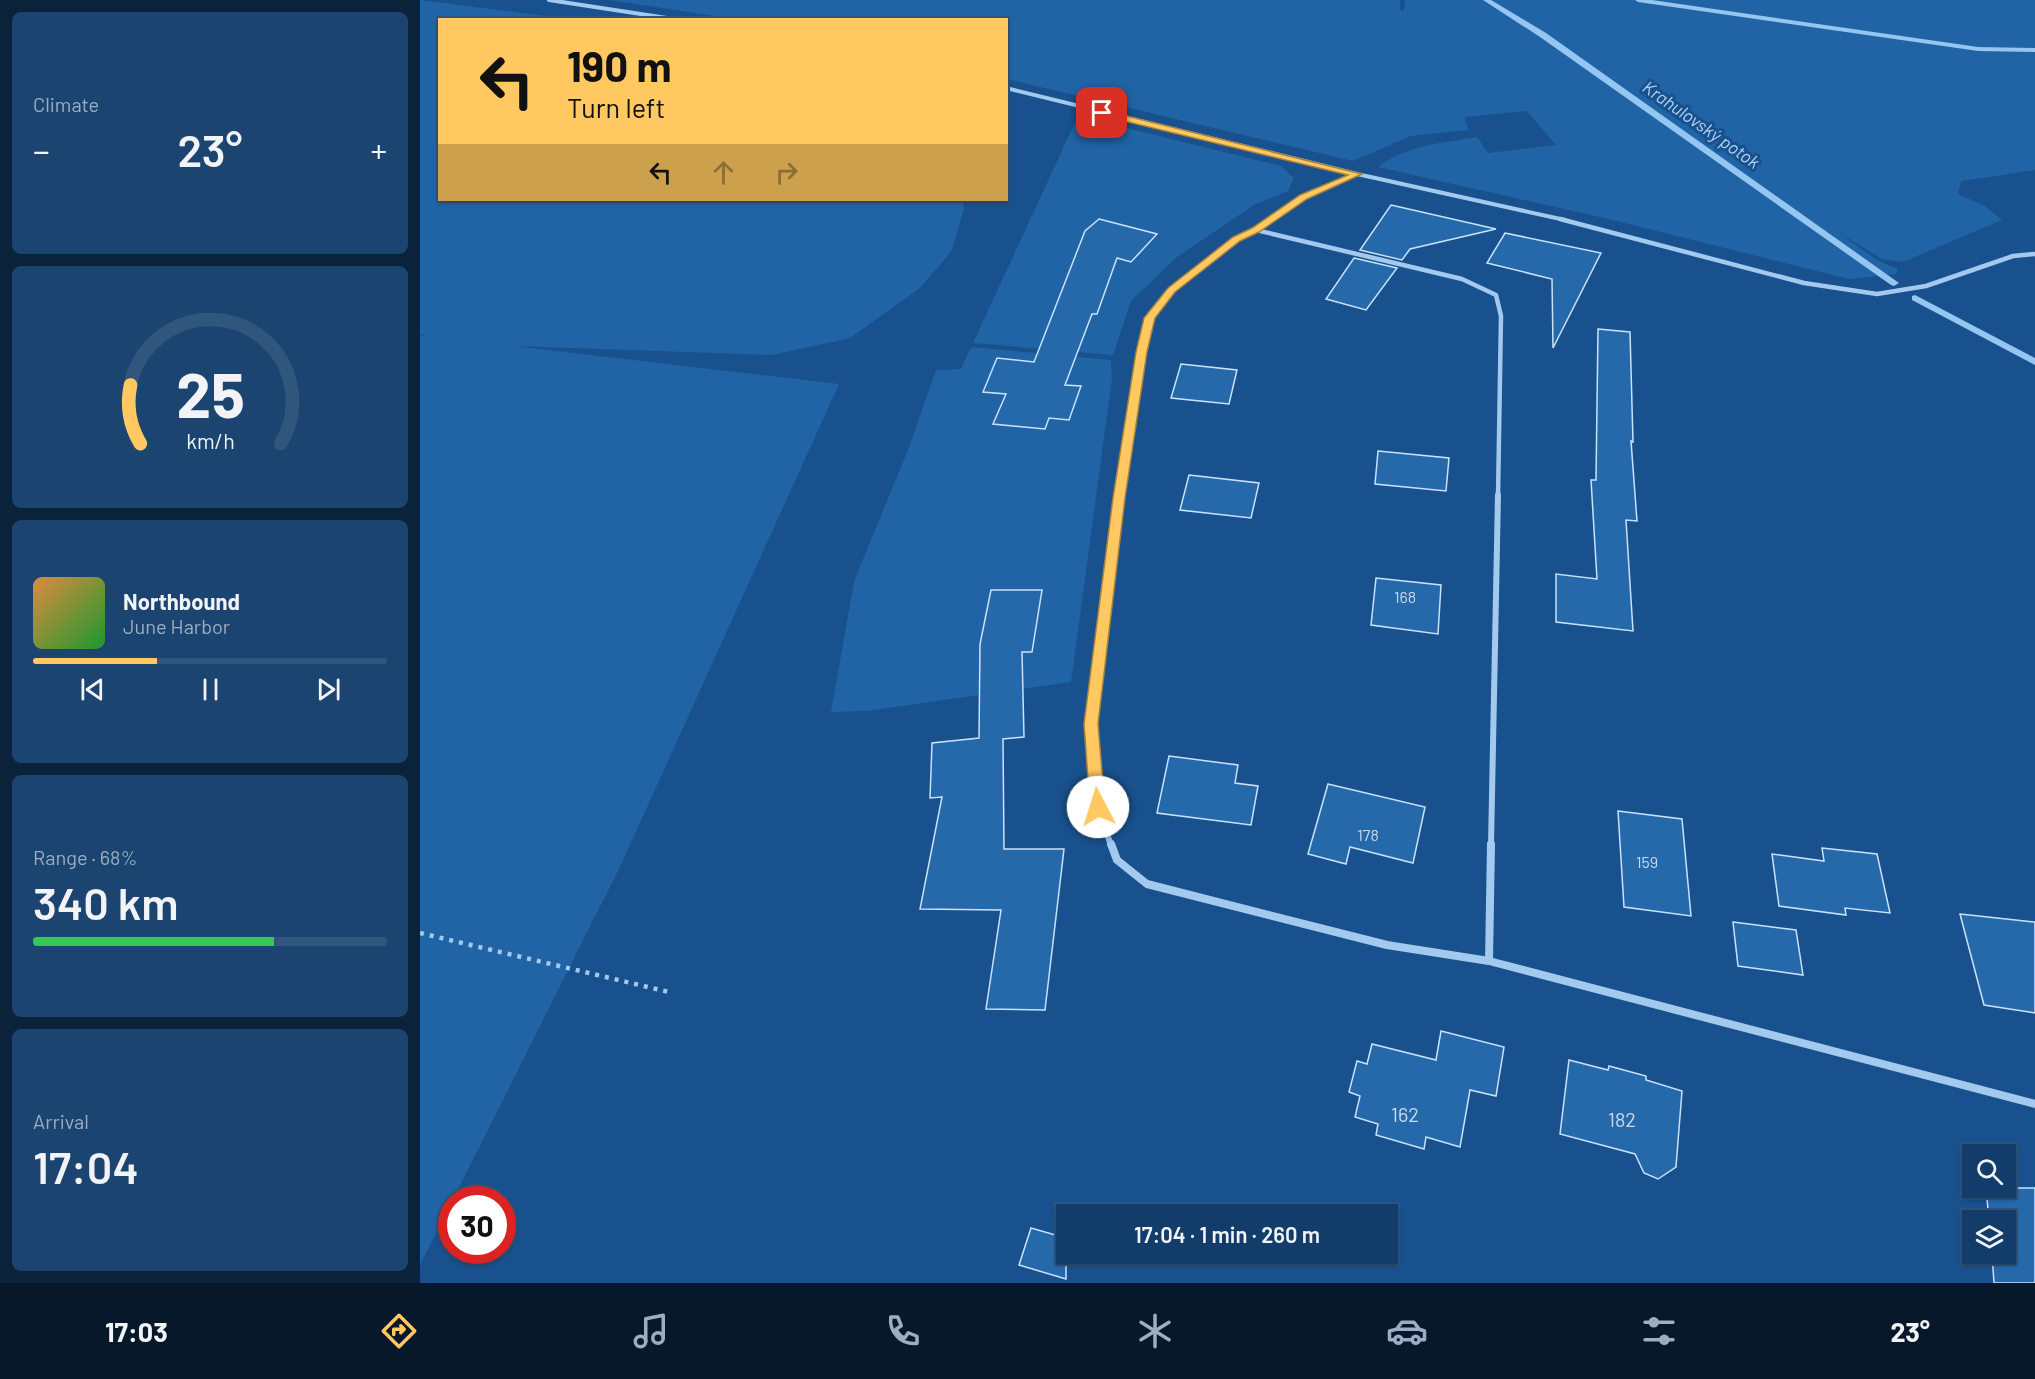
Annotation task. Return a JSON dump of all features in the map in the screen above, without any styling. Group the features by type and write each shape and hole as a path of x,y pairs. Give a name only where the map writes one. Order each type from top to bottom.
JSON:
{"street":[{"path":"549,0 667,18"},
{"path":"1008,88 1357,174 1553,217 1804,283 1877,294 1926,286 2013,256 2035,254"},
{"path":"1357,174 1304,197 1256,230 1236,239 1171,290 1149,318 1119,498 1091,724 1098,807 1117,860 1147,884 1387,945 1489,962 2035,1104"},
{"path":"1256,230 1462,279 1496,295 1501,316 1489,962"}],"path":[{"path":"420,933 669,992"}],"shaded area":[{"path":"420,0 561,18 438,18 438,201 963,201 964,209 951,252 920,288 850,338 772,355 514,346 839,384 619,869 460,1186 438,1186 438,1229 420,1265 420,336 427,336 420,335"},
{"path":"610,0 1400,0 1400,10 1404,11 1405,0 2035,0 2035,170 1961,181 1958,194 1985,206 2002,220 1903,262 1882,259 1838,232 1877,260 1898,269 1896,274 1849,279 1613,220 1378,167 1413,149 1477,137 1488,153 1556,145 1527,111 1465,117 1468,130 1411,136 1353,161 1008,79 1008,18 728,18"},
{"path":"1078,116 1281,166 1294,178 1288,191 1254,205 1177,257 1131,301 1113,355 973,343"},
{"path":"971,347 1111,360 1112,379 1071,682 866,711 831,712 854,582 908,450 936,370 961,369"}],"building":[{"path":"1391,205 1496,229 1410,249 1402,260 1360,250"},
{"path":"1099,219 1157,234 1131,262 1117,258 1097,314 1092,314 1065,385 1081,386 1069,420 1049,418 1045,429 993,424 1006,394 983,392 997,358 1034,362 1085,231"},
{"path":"1505,233 1601,253 1553,348 1552,279 1487,263"},
{"path":"1354,258 1397,268 1366,310 1326,299"},
{"path":"1598,329 1630,332 1633,442 1631,441 1637,521 1626,520 1633,631 1556,622 1556,574 1597,579 1591,480 1596,480"},
{"path":"1181,364 1237,370 1229,404 1171,398"},
{"path":"1378,451 1449,458 1446,491 1375,484"},
{"path":"1189,475 1259,483 1251,518 1180,510"},
{"path":"1376,578 1441,585 1438,634 1371,625"},
{"path":"991,590 1042,590 1032,652 1022,652 1024,737 1003,739 1004,849 1064,849 1045,1010 986,1009 1001,910 920,909 942,797 930,798 932,743 979,738 980,644"},
{"path":"1169,756 1238,765 1235,783 1258,786 1251,825 1157,813"},
{"path":"1328,784 1425,807 1413,863 1350,847 1346,864 1308,854"},
{"path":"1618,811 1682,819 1691,916 1624,907"},
{"path":"1822,848 1877,854 1890,913 1845,908 1846,915 1779,906 1772,854 1824,861"},
{"path":"1960,914 2035,922 2035,1013 1984,1005"},
{"path":"1733,922 1796,930 1803,975 1738,966"},
{"path":"1441,1031 1504,1047 1496,1096 1470,1090 1460,1147 1426,1137 1424,1149 1376,1135 1378,1124 1355,1117 1360,1096 1349,1092 1357,1061 1367,1064 1372,1044 1436,1060"},
{"path":"1569,1060 1608,1070 1609,1066 1646,1076 1646,1080 1682,1091 1676,1167 1658,1179 1644,1173 1635,1154 1560,1134"},
{"path":"2016,1188 2035,1188 2035,1283 1994,1283 1993,1264 2016,1264 2016,1210 1988,1210 1987,1198 2016,1198"},
{"path":"1031,1228 1056,1235 1056,1264 1066,1264 1066,1279 1019,1265"}],"waterway":[{"name":"Krahulovský potok","path":"1486,0 1543,35 1894,283"},
{"path":"1638,0 1978,49 2035,50"},
{"name":"Krahulovský potok","path":"1915,298 2035,362"}],"route":[{"path":"1098,807 1091,724 1119,498 1149,318 1171,290 1236,239 1256,230 1304,197 1357,174 1102,113"}]}
